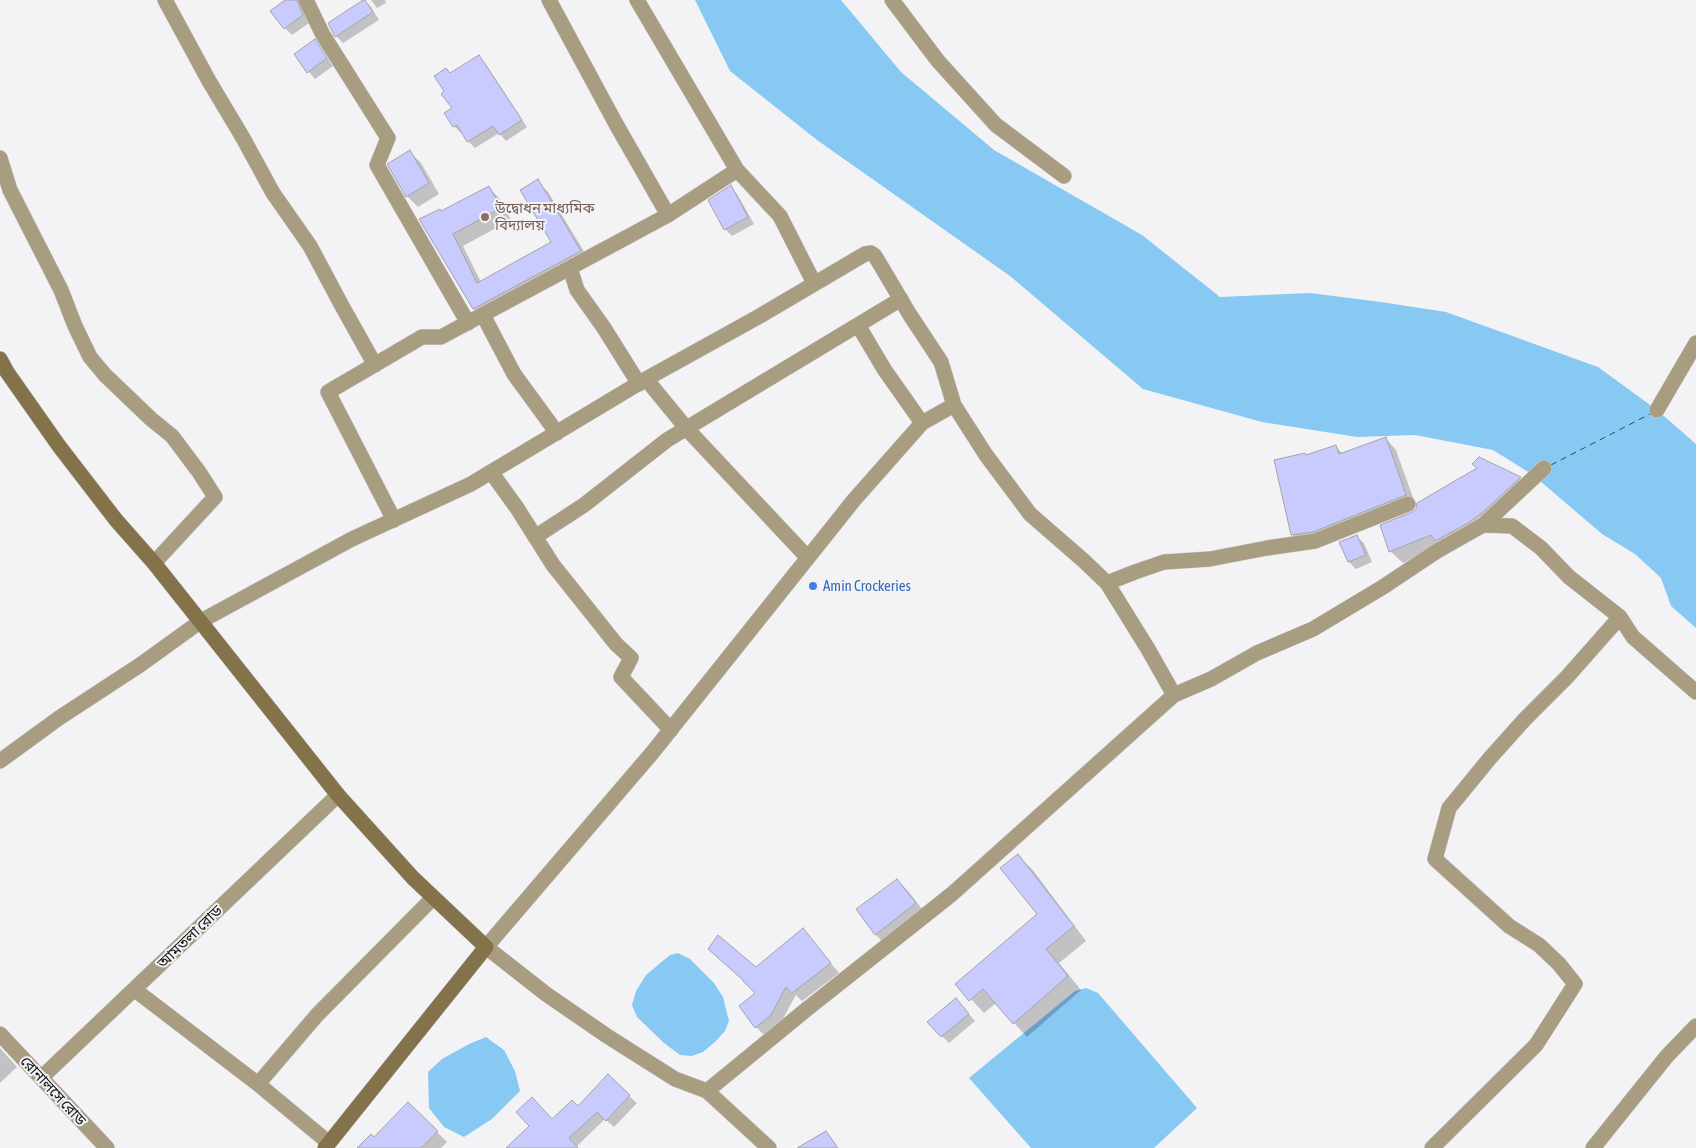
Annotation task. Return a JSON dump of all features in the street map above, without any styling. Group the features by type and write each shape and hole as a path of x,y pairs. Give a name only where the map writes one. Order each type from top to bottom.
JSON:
{"main road":[{"path":"2,369 116,520 154,563 338,795 413,878 486,947 327,1145"}],"street":[{"path":"165,0 273,193 310,246 375,365"},
{"path":"306,0 323,36 388,138 377,165 468,323"},
{"path":"549,0 616,124 668,214"},
{"path":"637,0 737,170 780,216 814,283"},
{"path":"892,0 938,61 996,125 1064,176"},
{"path":"0,158 10,190 61,290 90,357 105,375 172,436 215,497 154,563"},
{"path":"394,520 328,392 422,337 441,338 570,268 668,214 737,170"},
{"path":"0,761 59,718 201,622 352,538 471,484 642,381 758,318 865,254 871,253 882,266 942,362 954,405 986,455 1030,514 1084,560 1107,583 1174,694"},
{"path":"570,268 577,290 642,381 808,558"},
{"path":"535,537 590,500 655,449 901,299"},
{"path":"483,315 514,374 557,432"},
{"path":"858,325 884,369 922,423"},
{"path":"1657,410 1696,343"},
{"path":"770,1148 707,1091 675,1079 607,1036 546,994 486,947 671,730 854,500 922,423 954,405"},
{"path":"707,1091 952,894 1174,694 1210,680 1257,653 1313,629 1384,587 1437,551 1483,525 1544,468"},
{"path":"491,472 570,588 616,644 632,658 621,677 671,730"},
{"path":"1107,583 1164,562 1210,559 1315,541 1408,504"},
{"path":"1483,525 1512,526 1541,548 1568,577 1620,617 1633,637 1696,692"},
{"path":"1432,1148 1536,1045 1575,984 1559,964 1539,945 1509,926 1436,860 1449,808 1490,758 1525,719 1567,677 1620,617"},
{"name":"আমতলা রোড","path":"41,1078 338,795"},
{"path":"258,1084 317,1015 433,898"},
{"path":"135,990 258,1084 327,1145"},
{"path":"1593,1148 1667,1056 1696,1026"},
{"name":"রোনালসে রোড","path":"0,1034 106,1148"}],"water":[{"path":"695,0 841,0 901,72 994,150 1142,235 1220,297 1310,293 1446,312 1598,367 1657,410 1696,444 1696,628 1671,606 1661,578 1635,554 1602,534 1533,475 1493,450 1415,435 1357,437 1262,422 1143,389 1010,276 817,140 730,71"},
{"path":"678,953 690,959 714,983 723,997 729,1021 725,1031 716,1041 703,1052 692,1056 680,1055 664,1043 637,1017 632,1005 636,991 646,975 670,955"},
{"path":"1086,988 1098,993 1197,1108 1154,1148 1031,1148 969,1078 1075,991"},
{"path":"486,1037 504,1050 515,1071 520,1091 492,1119 464,1137 444,1127 429,1108 428,1072 442,1059"}],"building":[{"path":"285,0 297,0 303,15 284,29 270,11"},
{"path":"365,0 373,12 335,37 328,23"},
{"path":"315,39 327,58 307,73 294,54"},
{"path":"479,55 522,120 499,135 493,126 467,142 457,125 453,127 444,113 452,108 441,94 444,91 434,76 446,68 450,73"},
{"path":"410,150 429,183 406,197 387,164"},
{"path":"538,179 581,251 473,309 419,219 440,209 441,211 489,186 501,208 453,234 477,283 551,242 520,190"},
{"path":"731,185 748,217 724,230 708,200"},
{"path":"1386,437 1406,495 1313,532 1291,535 1274,460 1305,453 1306,455 1336,445 1339,454"},
{"path":"1479,457 1521,477 1482,513 1468,523 1435,541 1431,535 1389,552 1380,525 1412,512 1416,509 1417,503 1477,468 1472,464"},
{"path":"1357,535 1366,555 1348,562 1339,542"},
{"path":"1018,854 1074,926 1046,949 1068,976 1013,1024 983,989 969,1001 955,984 1037,914 1000,868"},
{"path":"897,879 916,903 875,935 856,909"},
{"path":"803,928 831,963 792,993 786,987 771,1015 755,1028 739,1006 755,993 708,949 718,935 756,967"},
{"path":"956,998 969,1014 941,1037 927,1022"},
{"path":"608,1074 630,1095 606,1121 597,1112 569,1138 578,1148 506,1148 529,1126 516,1112 532,1097 552,1119 572,1100 578,1106"},
{"path":"408,1102 438,1131 421,1148 357,1148 371,1134 374,1137"},
{"path":"826,1131 838,1148 797,1148"}],"ferry route":[{"path":"1551,465 1652,413"}],"place":[{"name":"উদ্বোধন মাধ্যমিক বিদ্যালয়","path":"485,217"},
{"name":"Amin Crockeries","path":"813,586"}]}
